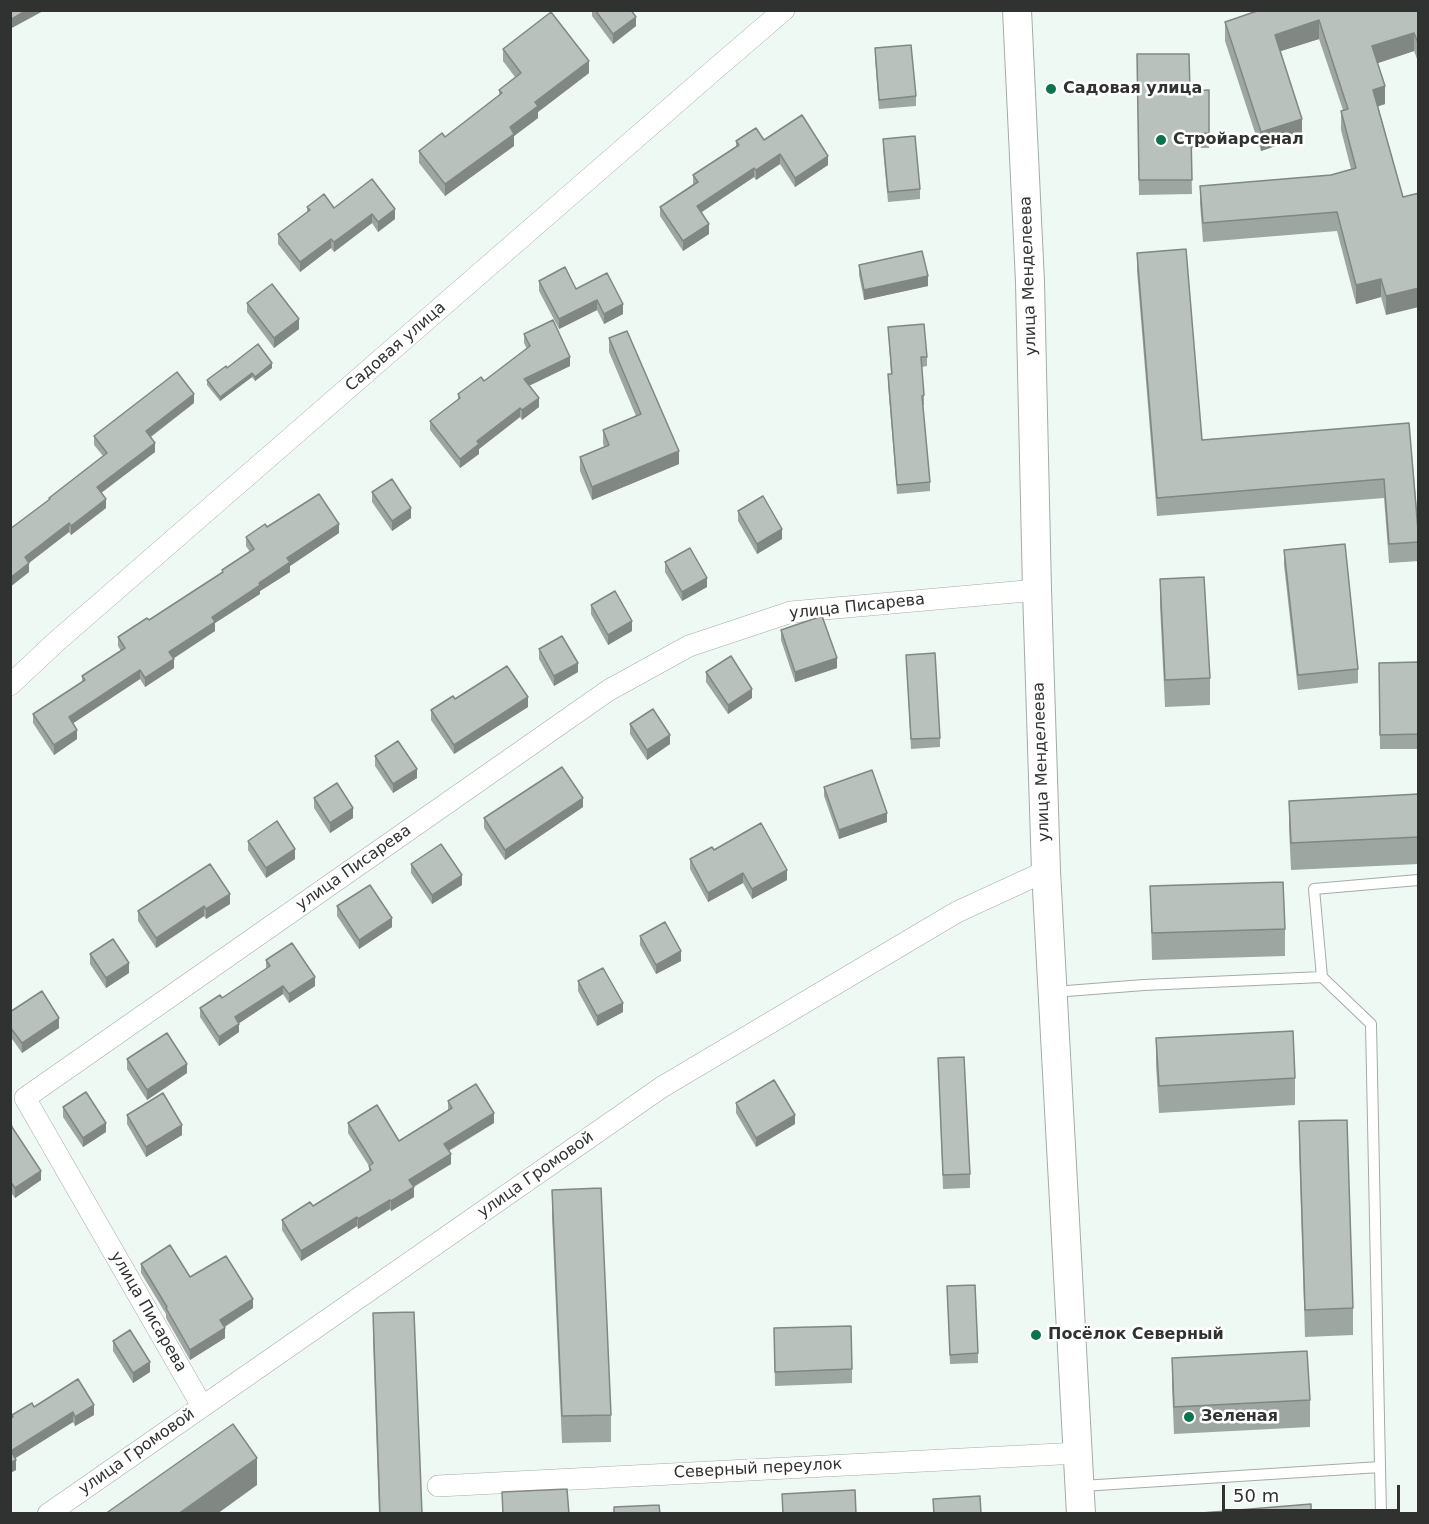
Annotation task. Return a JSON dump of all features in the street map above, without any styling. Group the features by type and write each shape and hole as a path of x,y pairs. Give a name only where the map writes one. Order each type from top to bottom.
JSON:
{"main road":[{"name":"улица Менделеева","path":"1017,10 1030,282 1046,871 1080,1500"}],"street":[{"name":"Садовая улица","path":"10,685 57,641 784,10"},
{"name":"улица Писарева","path":"202,1406 25,1098 609,690 689,646 791,612 1037,591"},
{"name":"улица Громовой","path":"48,1514 662,1087 957,912 1046,871"},
{"name":"Северный переулок","path":"438,1486 1078,1453"}],"lane":[{"path":"1381,1514 1371,1024 1322,977 1314,889 1419,880"},
{"path":"1052,992 1144,985 1322,977"},
{"path":"1080,1500 1380,1467"}],"building":[{"path":"10,10 27,10 10,20"},
{"path":"595,10 631,10 636,17 613,34"},
{"path":"1260,10 1419,10 1419,45 1414,33 1372,46 1385,86 1373,90 1403,197 1419,193 1419,288 1386,296 1381,279 1356,285 1337,212 1203,223 1200,186 1331,175 1356,168 1341,111 1348,109 1319,20 1275,35 1302,119 1261,132 1225,22"},
{"path":"551,12 589,61 535,102 538,106 510,127 514,134 445,184 419,151 442,133 445,137 502,93 499,90 521,73 503,49"},
{"path":"911,45 916,96 879,100 875,48"},
{"path":"1137,54 1189,54 1190,91 1209,90 1209,133 1191,134 1192,180 1139,180"},
{"path":"802,115 828,156 795,178 780,154 756,170 754,168 697,206 709,224 683,241 660,207 698,182 693,175 739,145 736,141 756,128 764,140"},
{"path":"915,136 920,189 888,192 883,139"},
{"path":"372,179 395,209 378,222 372,214 334,242 331,239 300,262 278,234 310,210 307,207 324,194 334,208"},
{"path":"1186,249 1202,440 1409,423 1419,542 1389,544 1384,479 1157,498 1137,253"},
{"path":"922,251 928,276 864,290 859,265"},
{"path":"565,267 576,289 607,273 623,304 604,314 597,300 559,319 539,281"},
{"path":"272,284 299,319 274,338 247,303"},
{"path":"553,320 570,357 524,379 539,398 522,410 520,408 477,441 479,444 460,459 430,421 460,398 458,394 481,377 484,381 530,346 524,334"},
{"path":"924,324 927,357 921,357 924,395 922,396 930,482 897,485 888,374 892,374 888,327"},
{"path":"627,331 679,451 592,487 580,457 609,445 603,430 641,414 609,338"},
{"path":"258,344 272,363 255,377 252,373 220,397 207,380"},
{"path":"177,372 194,394 146,431 155,443 97,487 106,499 71,526 69,523 25,557 29,563 10,578 10,529 107,453 94,436"},
{"path":"392,479 411,508 392,521 372,492"},
{"path":"319,494 339,524 287,558 290,562 212,617 215,622 169,652 174,659 145,678 140,670 69,717 77,730 54,745 33,714 85,680 82,676 125,648 118,637 147,618 149,620 254,549 246,537 265,524 267,527"},
{"path":"763,496 782,529 757,544 738,511"},
{"path":"1345,544 1358,669 1298,675 1284,550"},
{"path":"690,548 707,578 682,592 665,562"},
{"path":"1204,577 1210,678 1165,680 1160,579"},
{"path":"615,591 632,621 608,635 591,605"},
{"path":"822,616 837,658 795,672 781,630"},
{"path":"562,636 578,663 554,676 539,649"},
{"path":"935,653 940,738 911,739 906,655"},
{"path":"731,656 752,689 728,705 706,672"},
{"path":"1419,662 1419,734 1380,735 1379,663"},
{"path":"507,666 528,697 454,745 431,710 453,696 455,699"},
{"path":"653,709 670,735 647,750 630,724"},
{"path":"398,741 417,769 393,784 375,756"},
{"path":"562,767 583,798 505,850 484,818"},
{"path":"872,770 887,813 839,830 824,787"},
{"path":"337,783 353,808 330,823 314,798"},
{"path":"1419,794 1419,837 1291,843 1289,801"},
{"path":"277,821 295,849 266,868 248,841"},
{"path":"761,823 787,870 752,889 743,873 708,893 690,859 712,847 714,850"},
{"path":"441,844 462,875 432,895 411,864"},
{"path":"210,864 230,894 206,909 204,906 156,938 138,911"},
{"path":"1283,882 1285,929 1152,933 1150,886"},
{"path":"370,885 392,918 359,940 337,906"},
{"path":"665,922 681,951 656,965 640,936"},
{"path":"113,939 129,963 106,978 90,954"},
{"path":"292,943 315,977 289,994 283,986 235,1017 239,1024 219,1037 200,1008 220,995 222,998 270,966 266,960"},
{"path":"603,968 623,1003 597,1016 578,981"},
{"path":"42,991 59,1018 22,1043 10,1027 10,1012"},
{"path":"1293,1031 1295,1078 1159,1086 1156,1038"},
{"path":"167,1033 187,1064 147,1090 127,1059"},
{"path":"964,1057 970,1174 943,1175 938,1058"},
{"path":"774,1080 795,1115 756,1138 736,1103"},
{"path":"476,1084 494,1113 444,1144 451,1154 409,1180 414,1187 358,1219 357,1217 301,1251 282,1220 310,1202 313,1206 371,1170 369,1166 373,1163 348,1123 377,1105 399,1141 452,1108 448,1101"},
{"path":"86,1092 106,1123 83,1138 63,1107"},
{"path":"163,1093 182,1125 146,1147 127,1115"},
{"path":"1347,1120 1353,1308 1305,1310 1299,1121"},
{"path":"10,1124 41,1171 15,1188 10,1181"},
{"path":"601,1188 611,1415 562,1416 552,1190"},
{"path":"170,1245 190,1277 226,1256 253,1299 220,1320 225,1328 190,1350 141,1264"},
{"path":"975,1285 978,1353 950,1355 947,1286"},
{"path":"414,1312 422,1514 380,1514 373,1313"},
{"path":"851,1326 852,1369 775,1372 774,1328"},
{"path":"130,1330 150,1362 133,1373 113,1341"},
{"path":"1307,1351 1310,1400 1174,1407 1172,1358"},
{"path":"78,1379 94,1405 75,1417 73,1412 11,1451 16,1460 10,1463 10,1419 12,1415 32,1403 34,1407"},
{"path":"233,1424 257,1458 178,1514 105,1514"},
{"path":"567,1489 569,1514 503,1514 502,1492"},
{"path":"855,1490 856,1514 783,1514 782,1494"},
{"path":"980,1496 981,1514 934,1514 933,1499"},
{"path":"1311,1504 1311,1514 1189,1514"},
{"path":"659,1505 660,1514 614,1514 614,1507"}],"place":[{"name":"Садовая улица","path":"1051,89"},
{"name":"Стройарсенал","path":"1161,140"},
{"name":"Посёлок Северный","path":"1036,1335"},
{"name":"Зеленая","path":"1189,1417"}]}
